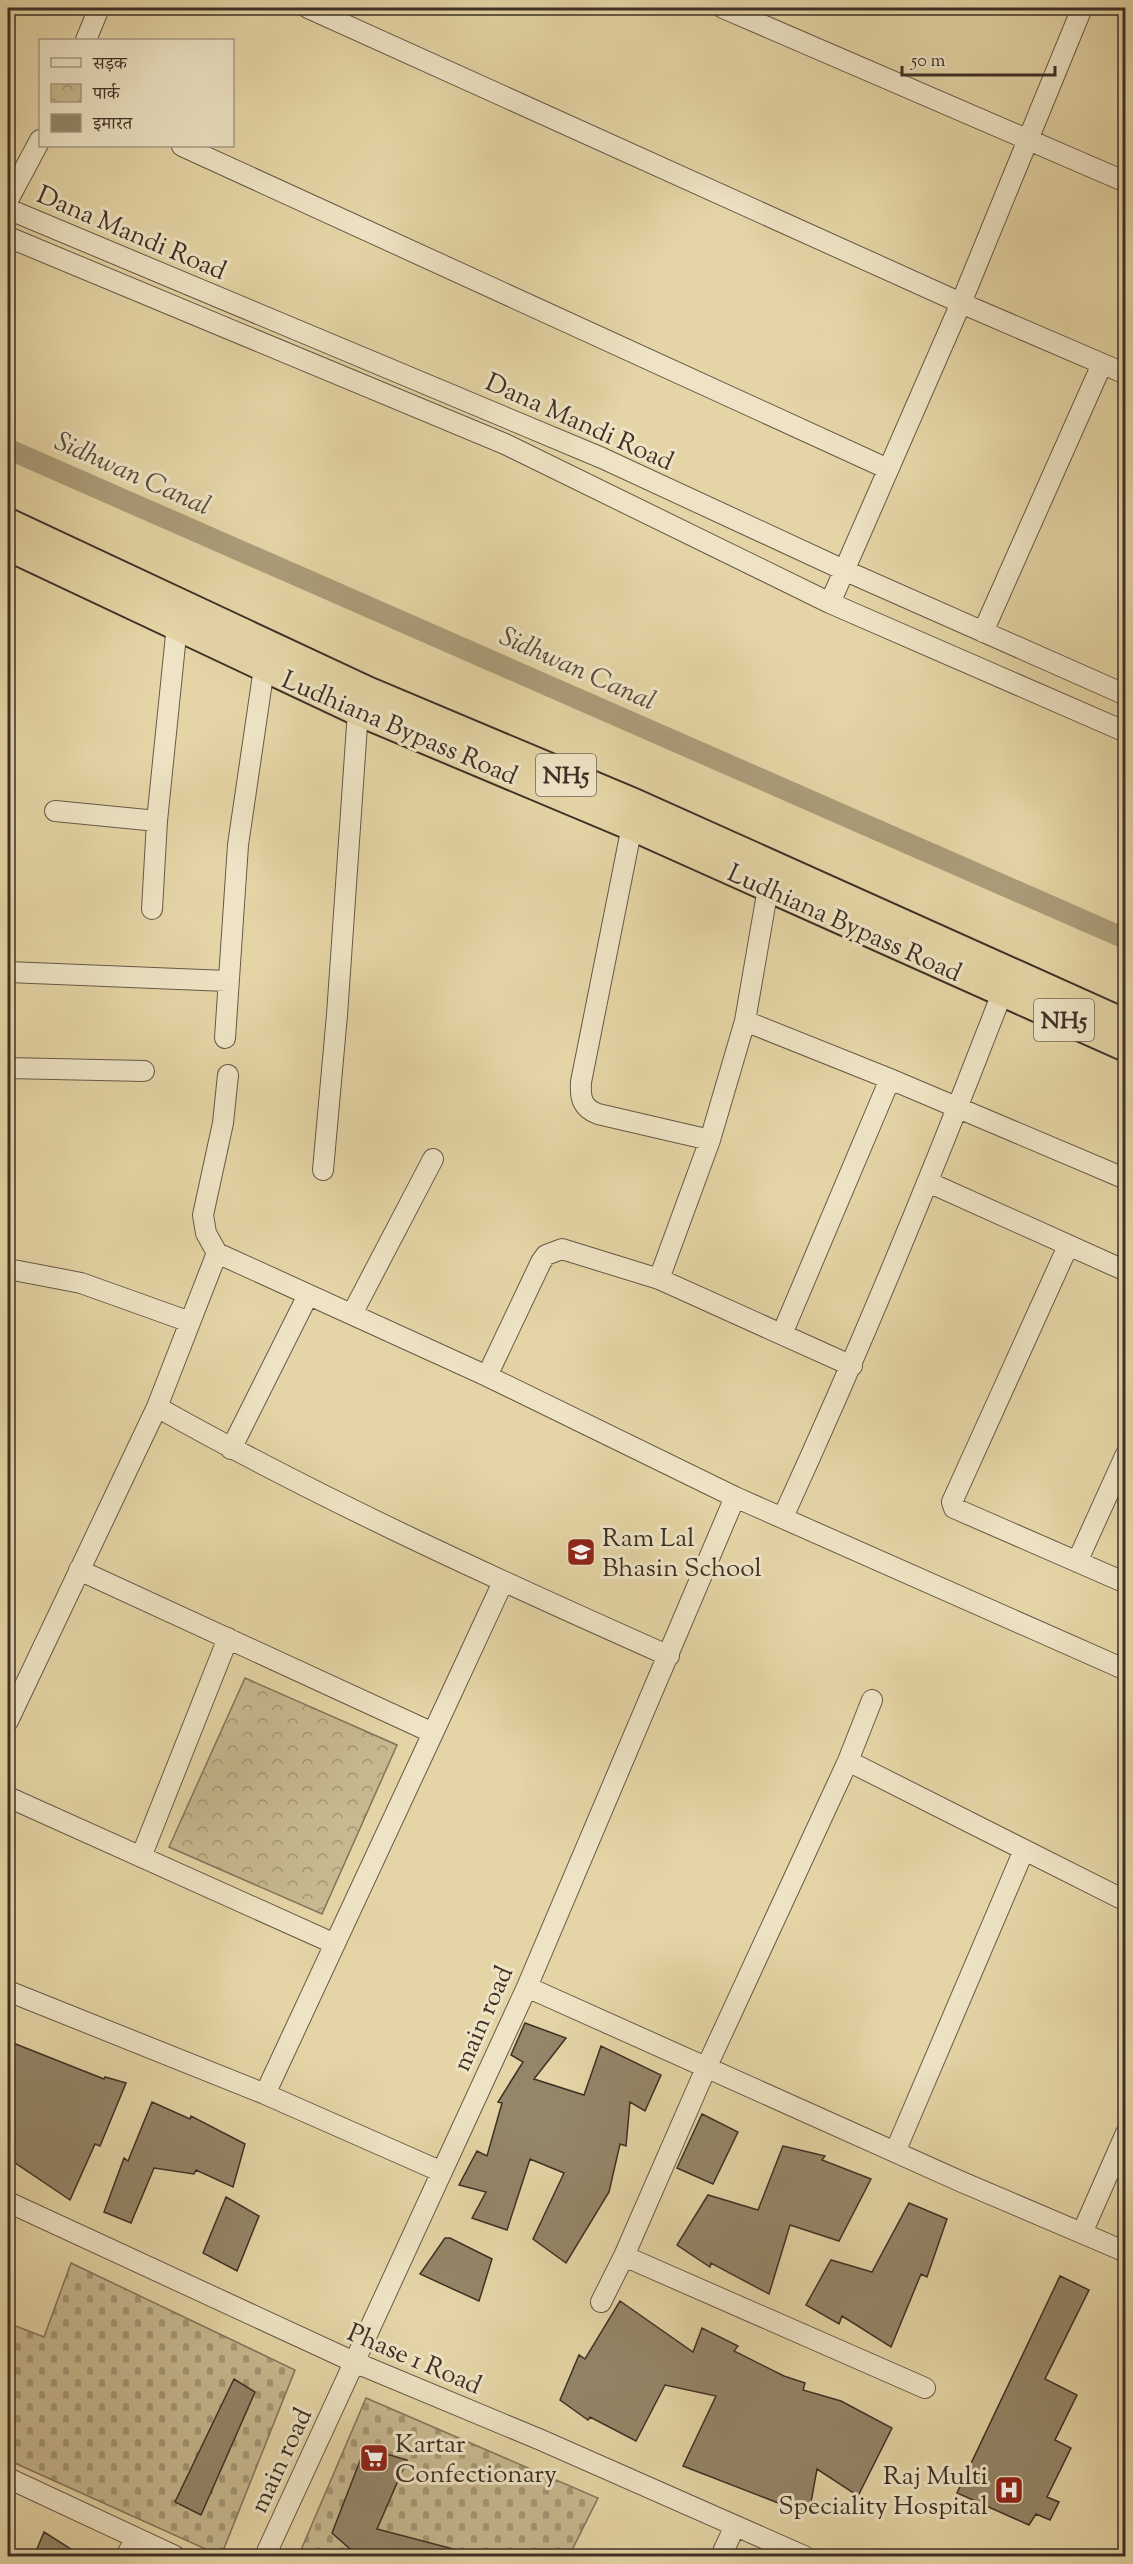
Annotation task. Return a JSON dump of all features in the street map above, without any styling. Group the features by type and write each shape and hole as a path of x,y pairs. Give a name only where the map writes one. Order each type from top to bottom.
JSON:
{"highway":[{"name":"Ludhiana Bypass Road","path":"8,523 367,691 636,804 1125,1024"},
{"name":"Ludhiana Bypass Road","path":"8,546 358,711 632,826 1125,1047"}],"street":[{"path":"86,39 99,8"},
{"path":"308,8 961,303 1125,374"},
{"path":"723,8 1125,182"},
{"path":"830,603 846,571 961,303 1082,8"},
{"path":"8,200 39,142"},
{"path":"184,147 888,469"},
{"name":"Dana Mandi Road","path":"8,209 602,458 846,571 1125,695"},
{"path":"8,237 505,444 830,603 1125,732"},
{"path":"982,632 1102,364"},
{"path":"152,909 157,821 177,625"},
{"path":"225,1038 227,981 238,845 264,668"},
{"path":"323,1170 337,1015 358,711"},
{"path":"55,811 157,821"},
{"path":"632,826 581,1082 582,1102 590,1111 598,1114 710,1140"},
{"path":"659,1279 710,1140 745,1021 768,888"},
{"path":"8,972 227,981"},
{"path":"783,1517 852,1366 958,1108 1002,993"},
{"path":"745,1021 890,1079 1125,1179"},
{"path":"8,1068 144,1071"},
{"path":"228,1075 223,1123 203,1215 206,1233 217,1253 487,1376 735,1497 1125,1670"},
{"path":"782,1334 890,1079"},
{"path":"352,1314 433,1159"},
{"path":"928,1182 1125,1271"},
{"path":"1068,1246 952,1502 954,1508 1125,1583"},
{"path":"487,1376 546,1255 555,1250 570,1250 659,1279 852,1366"},
{"path":"8,1721 157,1407 217,1253"},
{"path":"8,1269 81,1283 190,1322"},
{"path":"231,1449 308,1295"},
{"path":"157,1407 231,1449 503,1582 669,1656"},
{"path":"1077,1562 1125,1454"},
{"name":"main road","path":"272,2554 354,2362 527,1987 735,1497"},
{"path":"80,1570 433,1733"},
{"path":"265,2094 503,1582"},
{"path":"141,1857 228,1638"},
{"path":"601,2302 624,2256 707,2066 848,1761 872,1700"},
{"path":"848,1761 1125,1901"},
{"path":"8,1797 335,1944"},
{"path":"895,2152 1024,1850"},
{"path":"527,1987 1125,2252"},
{"path":"8,1991 265,2094 442,2172"},
{"path":"1082,2233 1125,2133"},
{"name":"Phase 1 Road","path":"8,2202 354,2362 541,2440 804,2556"},
{"path":"624,2256 925,2388"},
{"path":"8,2478 175,2556"},
{"path":"721,2556 735,2526"},
{"path":"126,2556 136,2538"}],"green space":[{"path":"245,1678 397,1745 322,1914 169,1847"},
{"path":"71,2263 295,2370 221,2556 8,2460 8,2323 44,2337"},
{"path":"366,2398 598,2498 569,2556 316,2556 301,2550"}],"building":[{"path":"525,2023 566,2038 534,2079 584,2095 601,2046 661,2075 645,2111 630,2102 626,2146 620,2144 609,2192 566,2263 533,2239 564,2173 530,2159 507,2230 472,2218 486,2192 459,2185 477,2151 487,2156 502,2103 498,2102 523,2062 511,2055"},
{"path":"8,2041 104,2079 105,2077 126,2083 100,2146 95,2144 70,2200 8,2158"},
{"path":"152,2102 190,2119 191,2116 245,2144 233,2187 196,2170 194,2174 154,2168 131,2223 104,2212 124,2158 128,2161"},
{"path":"702,2114 738,2132 713,2184 677,2168"},
{"path":"783,2146 825,2156 822,2160 871,2179 839,2241 790,2225 769,2294 711,2263 710,2267 677,2245 708,2195 758,2210"},
{"path":"226,2197 259,2216 237,2271 203,2253"},
{"path":"909,2203 947,2219 927,2277 921,2274 891,2347 842,2316 839,2324 806,2305 831,2260 872,2272"},
{"path":"445,2238 450,2238 492,2259 479,2301 420,2274"},
{"path":"1060,2276 1089,2290 1045,2379 1077,2395 1055,2440 1071,2448 1047,2497 1059,2502 1050,2520 1036,2514 1029,2525 957,2493"},
{"path":"620,2301 693,2352 702,2328 738,2346 734,2351 784,2376 805,2383 803,2390 841,2401 892,2428 858,2496 817,2469 809,2513 683,2466 716,2396 665,2385 636,2441 590,2417 588,2420 560,2400 579,2355 585,2359"},
{"path":"234,2379 255,2392 201,2515 175,2502"},
{"path":"365,2448 407,2460 377,2529 461,2551 460,2556 358,2556 332,2533"},
{"path":"44,2532 82,2556 34,2556"}],"waterway":[{"name":"Sidhwan Canal","path":"8,449 1126,939"}],"place":[{"name":"Ram Lal Bhasin School","path":"581,1552"},
{"name":"Kartar Confectionary","path":"374,2458"},
{"name":"Raj Multi Speciality Hospital","path":"1009,2490"}]}
